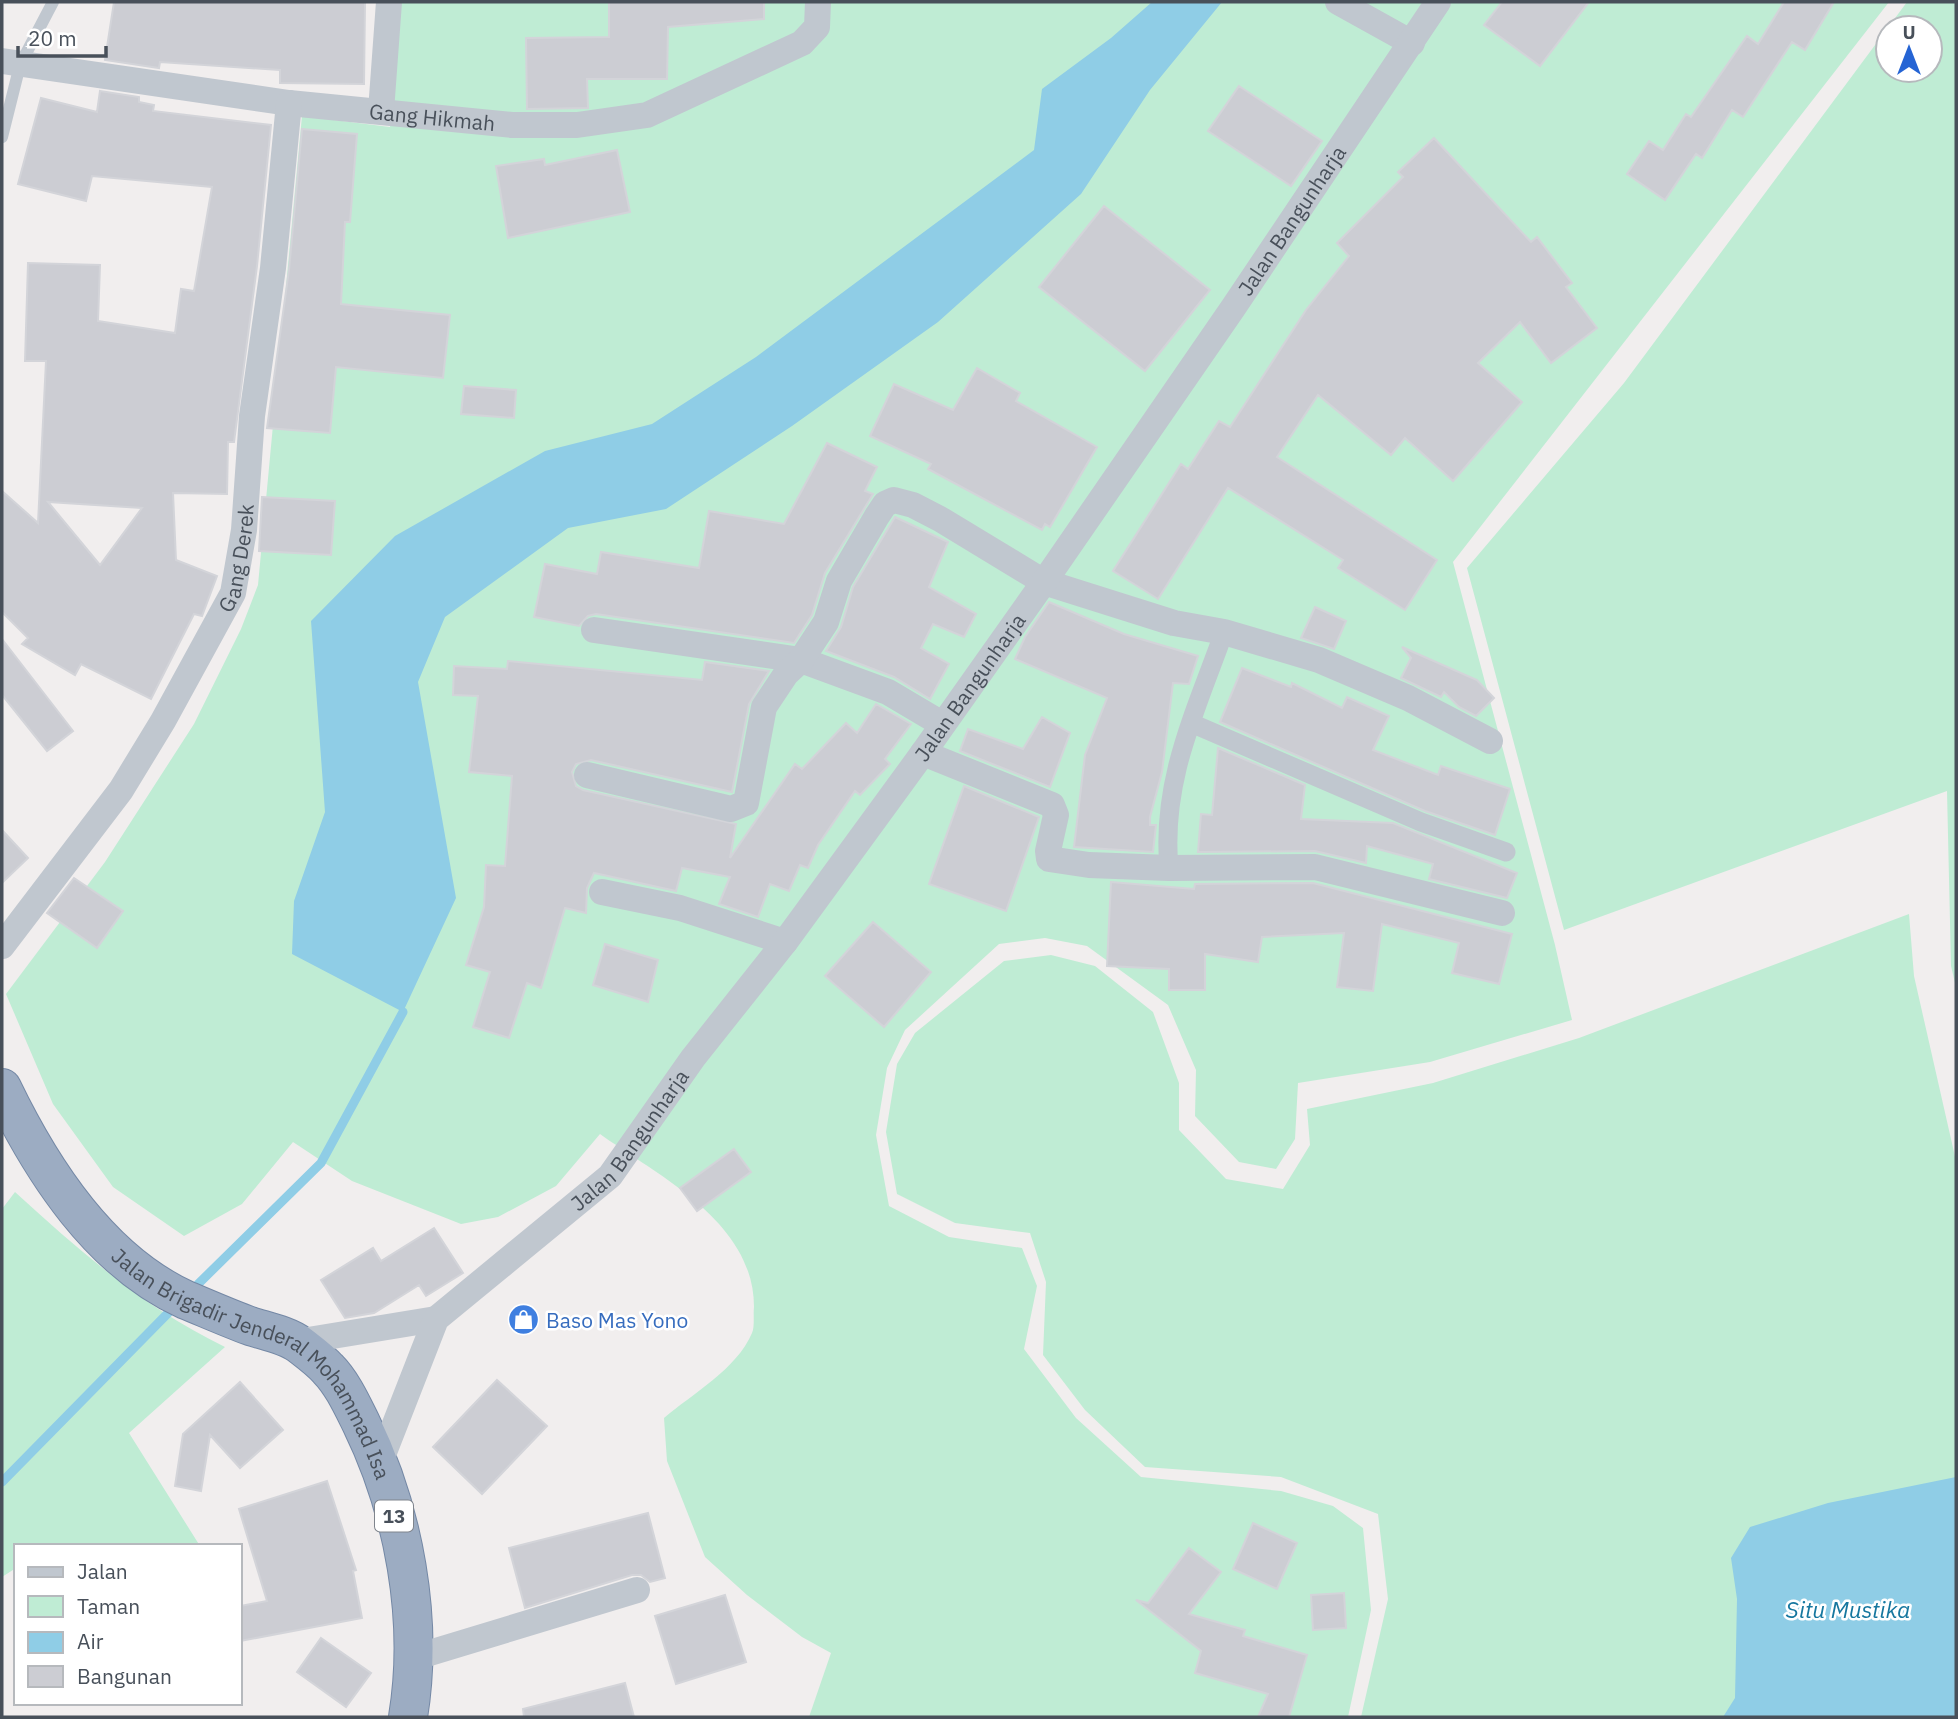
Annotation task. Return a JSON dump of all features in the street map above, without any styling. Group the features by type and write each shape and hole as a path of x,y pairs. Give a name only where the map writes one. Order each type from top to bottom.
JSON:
{"highway":[{"name":"Jalan Brigadir Jenderal Mohammad Isa","path":"2,1088 29,1145 75,1208 120,1256 169,1292 225,1317 296,1342 329,1370 353,1406 379,1465 404,1552 413,1630 408,1717"}],"street":[{"path":"381,111 389,2"},
{"name":"Gang Hikmah","path":"11,63 289,103 512,125 577,125 647,115 802,43 817,27 818,2"},
{"path":"1338,2 1412,43"},
{"name":"Jalan Bangunharja","path":"436,1319 610,1176 693,1058 785,942 1044,582 1438,2"},
{"name":"Gang Derek","path":"2,946 121,790 163,722 233,593 244,530 252,416 273,268 289,103"},
{"path":"587,775 697,803 731,809 741,808 749,794 764,707 786,674 801,660 826,622 839,581 889,501 913,505 940,519 1044,582 1174,623 1224,632 1319,660 1408,698 1490,741"},
{"path":"594,630 801,660 888,692 942,724"},
{"path":"1168,868 1168,806 1172,778 1224,632"},
{"path":"1191,723 1420,822 1506,852"},
{"path":"923,753 1052,805 1056,815 1048,851 1049,859 1089,865 1168,868 1325,868 1502,913"},
{"path":"602,892 680,908 785,942"},
{"path":"296,1342 436,1319"},
{"path":"379,1465 436,1319"},
{"path":"413,1658 637,1590"}],"lane":[{"path":"2,137 11,63 52,2"}],"green space":[{"path":"401,2 1889,2 1880,14 1874,14 1874,21 1453,562 1555,945 1572,1020 1430,1062 1298,1083 1295,1139 1276,1169 1239,1162 1195,1116 1196,1070 1168,1005 1087,946 1045,938 999,944 905,1030 887,1068 876,1135 889,1206 949,1237 1022,1248 1037,1286 1024,1349 1076,1418 1141,1477 1281,1491 1333,1506 1363,1528 1371,1610 1348,1717 809,1717 831,1653 802,1637 747,1595 705,1557 667,1461 664,1418 713,1380 736,1358 745,1346 753,1327 754,1307 750,1277 738,1250 721,1226 700,1205 600,1134 556,1186 498,1217 461,1224 352,1181 293,1142 242,1204 184,1236 113,1187 53,1104 6,994 105,862 194,724 241,629 258,585 302,116 390,127"},
{"path":"1907,2 1956,2 1956,987 1951,966 1947,791 1564,930 1467,568 1624,383 1874,46 1874,84 1944,84 1944,14 1898,14"},
{"path":"1909,914 1914,976 1956,1161 1956,1717 1361,1717 1388,1599 1378,1514 1281,1477 1145,1467 1085,1410 1043,1355 1046,1282 1030,1233 955,1223 897,1194 886,1132 897,1064 915,1033 1004,961 1051,955 1095,966 1153,1012 1179,1083 1179,1130 1226,1179 1283,1189 1310,1145 1307,1109 1433,1083 1579,1038"},
{"path":"15,1192 114,1277 167,1314 225,1347 129,1433 199,1544 14,1544 14,1569 2,1577 2,1209"}],"water":[{"path":"1152,2 1222,2 1150,90 1081,194 938,322 792,426 666,509 568,528 445,617 418,682 456,898 403,1012 292,954 294,901 325,812 311,621 395,536 545,451 652,424 756,357 1034,150 1042,89 1111,38"},
{"name":"Situ Mustika","path":"1956,1477 1956,1717 1723,1717 1735,1698 1737,1599 1731,1558 1750,1527 1828,1503"}],"building":[{"path":"114,2 365,2 364,84 280,83 280,70 160,62 159,68 105,60"},
{"path":"609,2 764,2 764,19 668,27 667,79 587,79 588,108 527,109 526,38 609,37"},
{"path":"1502,2 1589,2 1540,66 1484,25"},
{"path":"1784,2 1834,2 1805,50 1792,42 1743,117 1732,110 1702,158 1696,154 1665,200 1627,174 1649,141 1663,150 1686,114 1691,117 1747,36 1758,44"},
{"path":"1239,86 1322,141 1291,186 1208,131"},
{"path":"100,91 139,97 139,102 154,105 153,111 271,125 257,266 234,442 228,442 227,494 173,493 176,560 217,576 202,616 194,614 151,699 81,664 75,675 22,644 28,638 2,612 2,491 38,523 46,361 25,361 28,263 100,265 98,321 175,333 181,289 194,291 212,187 92,176 86,201 18,184 41,98 97,112","holes":["48,502 142,508 100,565"]},
{"path":"302,129 357,134 350,222 345,222 341,304 450,315 443,378 336,367 330,433 267,428 289,270"},
{"path":"1434,138 1531,242 1537,237 1572,283 1566,287 1597,328 1551,363 1520,322 1478,363 1522,402 1453,481 1405,438 1391,455 1318,395 1277,457 1437,560 1405,610 1338,568 1343,560 1228,488 1158,599 1113,571 1181,464 1188,469 1219,421 1230,427 1306,310 1349,256 1337,243 1403,177 1398,172"},
{"path":"617,150 630,212 508,238 496,166 544,159 545,165"},
{"path":"1104,206 1210,290 1145,371 1039,287"},
{"path":"977,368 1020,393 1016,401 1097,447 1050,527 1045,524 1042,530 928,469 931,464 870,436 894,384 953,410"},
{"path":"464,386 516,390 514,418 461,414"},
{"path":"827,443 877,467 865,491 873,494 825,573 812,615 794,643 596,614 588,616 579,626 534,617 545,564 597,574 601,552 699,568 709,511 784,524"},
{"path":"262,497 335,501 331,555 259,551"},
{"path":"895,517 948,542 929,587 976,614 964,637 933,624 921,648 949,664 930,699 894,677 826,651 841,627 853,587"},
{"path":"1049,602 1124,634 1198,656 1189,684 1173,683 1162,772 1150,817 1150,825 1156,825 1153,852 1074,847 1085,755 1107,698 1015,659 1025,637"},
{"path":"1315,607 1346,621 1334,649 1301,638"},
{"path":"2,639 73,731 47,751 2,695"},
{"path":"1402,647 1477,680 1494,698 1476,716 1459,707 1444,692 1441,697 1401,678 1411,658"},
{"path":"508,661 702,680 705,662 769,671 749,704 732,792 591,760 576,764 572,772 576,786 583,790 736,824 730,858 795,764 802,769 846,723 857,733 876,704 911,724 885,759 890,764 860,795 855,791 818,845 808,868 800,865 789,891 770,884 758,917 719,904 730,877 682,868 676,891 594,873 587,888 586,913 565,908 541,988 527,983 509,1038 473,1027 490,972 466,965 484,907 486,865 505,866 512,776 469,772 478,696 453,695 454,666 507,669"},
{"path":"1242,668 1291,687 1292,683 1342,708 1347,697 1389,716 1373,750 1438,775 1441,766 1510,789 1495,835 1425,811 1220,722"},
{"path":"1042,717 1070,733 1050,787 960,751 968,729 1023,749"},
{"path":"1218,748 1305,785 1301,819 1393,823 1517,873 1507,898 1429,879 1433,864 1367,846 1366,863 1315,851 1198,852 1201,814 1212,815"},
{"path":"964,786 1039,817 1006,911 929,884"},
{"path":"2,830 28,858 2,883"},
{"path":"74,878 123,911 97,948 47,913"},
{"path":"1111,882 1194,889 1195,884 1313,883 1512,934 1499,984 1452,973 1459,943 1382,924 1373,991 1337,987 1344,933 1262,937 1258,962 1205,954 1205,990 1169,990 1169,969 1107,966"},
{"path":"873,922 931,972 884,1027 825,976"},
{"path":"605,944 658,960 648,1002 593,985"},
{"path":"734,1149 751,1172 697,1211 680,1188"},
{"path":"434,1228 463,1273 426,1296 419,1285 374,1313 345,1318 321,1280 373,1248 381,1261"},
{"path":"497,1380 547,1426 482,1494 433,1447"},
{"path":"240,1382 283,1430 240,1468 210,1435 201,1491 175,1486 183,1434"},
{"path":"327,1481 356,1570 353,1571 362,1618 242,1641 242,1606 267,1601 239,1509"},
{"path":"648,1513 665,1578 650,1582 641,1575 632,1575 525,1608 509,1548"},
{"path":"1253,1523 1297,1543 1277,1589 1233,1569"},
{"path":"1189,1548 1221,1572 1189,1614 1245,1630 1243,1636 1307,1655 1289,1717 1258,1717 1268,1694 1195,1673 1201,1651 1136,1600 1148,1603"},
{"path":"1344,1593 1346,1628 1313,1630 1311,1595"},
{"path":"725,1595 746,1662 676,1684 655,1616"},
{"path":"321,1638 371,1673 346,1707 297,1672"},
{"path":"625,1683 634,1717 524,1717 523,1709"}],"waterway":[{"path":"190,1292 321,1163 403,1012"},
{"path":"2,1482 175,1306"}],"place":[{"name":"Baso Mas Yono","path":"523,1320"}]}
